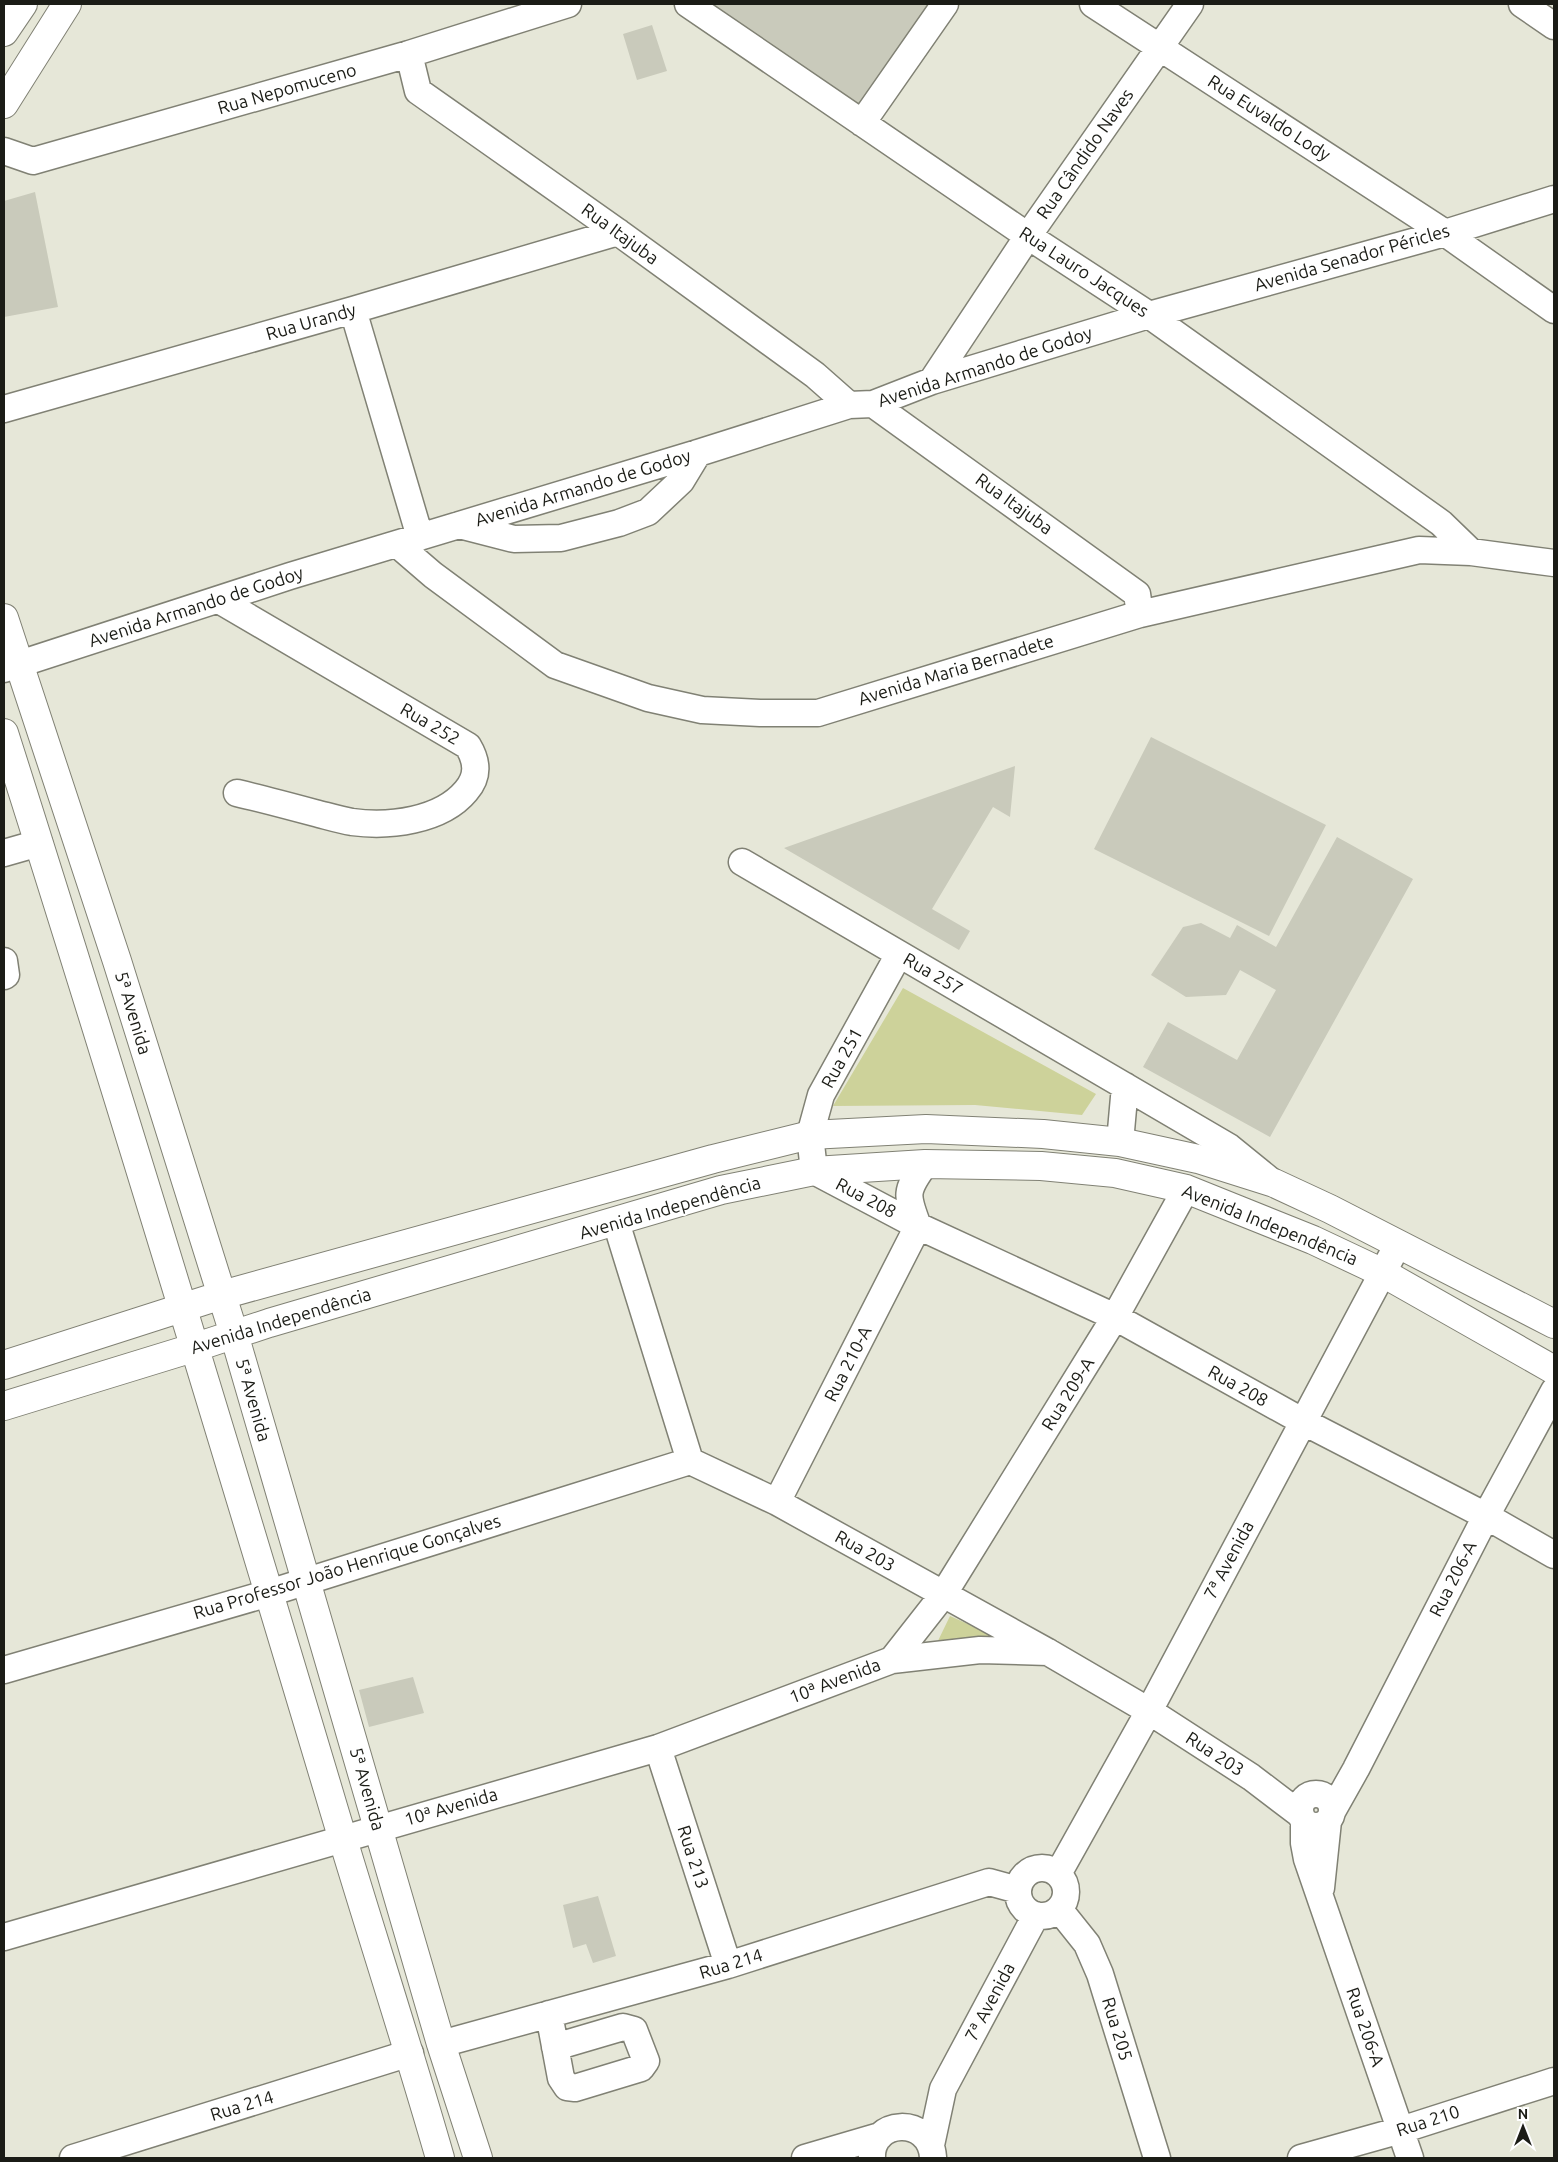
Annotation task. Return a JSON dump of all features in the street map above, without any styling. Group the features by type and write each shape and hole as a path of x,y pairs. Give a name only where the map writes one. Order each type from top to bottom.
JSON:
{"main road":[{"path":"4,32 23,4"},
{"path":"4,104 67,4"},
{"name":"5ª Avenida","path":"4,618 11,667 117,961 222,1295 441,2044 478,2158"},
{"path":"4,733 196,1347 343,1839 410,2053 440,2158"},
{"name":"Avenida Independência","path":"4,1365 222,1295 713,1159 810,1135 926,1129 1042,1134 1120,1142 1198,1158 1274,1183 1330,1209 1554,1324"},
{"name":"Avenida Independência","path":"4,1406 234,1334 721,1190 814,1171 925,1164 1041,1166 1115,1173 1186,1189 1313,1240 1383,1273 1554,1370"},
{"path":"1313,1240 1330,1209"},
{"path":"389,1984 422,2042 441,2044"}],"street":[{"name":"Rua Nepomuceno","path":"4,151 33,161 409,54 568,4"},
{"name":"Rua Lauro Jacques","path":"688,4 1028,236 1149,315 1441,523 1471,552"},
{"path":"862,123 945,4"},
{"name":"Rua Euvaldo Lody","path":"1093,4 1445,233 1554,310"},
{"name":"Rua Cândido Naves","path":"932,381 1028,236 1190,4"},
{"path":"1522,4 1554,26"},
{"name":"Rua Itajuba","path":"409,54 418,91 618,232 815,375 861,404 1137,594 1140,614"},
{"name":"Avenida Senador Péricles","path":"1149,315 1445,233 1554,199"},
{"name":"Rua Urandy","path":"4,409 353,310 618,232"},
{"path":"353,310 408,541"},
{"name":"Avenida Armando de Godoy","path":"11,667 408,541 1149,315"},
{"path":"459,526 514,539 561,538 619,523 648,512 681,481 698,453"},
{"name":"Avenida Maria Bernadete","path":"408,541 432,574 555,665 648,698 702,710 760,713 818,713 1140,614 1418,550 1471,552 1554,562"},
{"name":"Rua 252","path":"219,600 468,746 475,758 475,774 468,789 455,804 430,814 393,823 352,822 237,793"},
{"path":"4,854 39,843"},
{"name":"Rua 257","path":"742,862 1230,1147 1274,1183"},
{"name":"Rua 251","path":"814,1171 810,1135 821,1095 899,954"},
{"path":"4,961 6,975 4,976"},
{"path":"1120,1142 1124,1086"},
{"name":"Rua 208","path":"918,1226 908,1200 912,1181 925,1164"},
{"name":"Rua 208","path":"814,1171 918,1226 1115,1317 1302,1421 1486,1516 1554,1555"},
{"name":"Rua 209-A","path":"943,1596 1115,1317 1186,1189"},
{"path":"616,1222 690,1461"},
{"name":"Rua 210-A","path":"778,1502 918,1226"},
{"name":"7ª Avenida","path":"1058,1874 1149,1711 1398,1244"},
{"name":"Rua 206-A","path":"1410,2158 1307,1859 1304,1843 1317,1809 1356,1769 1486,1516 1554,1391"},
{"name":"Rua 203","path":"690,1461 778,1502 943,1596 1048,1652 1149,1711 1250,1777 1317,1809"},
{"name":"Rua Professor João Henrique Gonçalves","path":"4,1670 269,1593 690,1461"},
{"name":"10ª Avenida","path":"892,1660 943,1596"},
{"name":"10ª Avenida","path":"4,1937 658,1748 892,1660 980,1650 1048,1652"},
{"name":"Rua 213","path":"658,1748 728,1965"},
{"path":"1037,1868 1044,1868 1058,1874 1063,1880 1066,1895 1047,1912 1028,1912 1019,1898 1018,1890 1024,1876 1037,1868"},
{"name":"Rua 214","path":"441,2044 728,1965 989,1882 1018,1890"},
{"name":"7ª Avenida","path":"907,2127 943,2089 1047,1912"},
{"name":"Rua 205","path":"1047,1912 1087,1944 1100,1974 1157,2158"},
{"path":"549,2014 556,2047"},
{"name":"Rua 214","path":"73,2158 410,2053"},
{"name":"Rua 210","path":"1301,2158 1401,2130 1554,2080"},
{"name":"7ª Avenida","path":"932,2154 943,2089"},
{"path":"817,2155 876,2147 888,2130 897,2127 917,2130 925,2137 932,2154"},
{"path":"817,2155 853,2158"}],"green space":[{"path":"903,988 1096,1094 1082,1115 975,1105 833,1106"},
{"path":"950,1616 990,1634 985,1646 935,1647"}],"building":[{"path":"705,4 931,4 858,105"},
{"path":"652,25 667,71 637,80 623,34"},
{"path":"35,192 58,307 4,317 4,201"},
{"path":"1151,737 1326,825 1269,936 1094,849"},
{"path":"1015,766 1010,817 993,807 932,909 970,931 959,950 784,848"},
{"path":"1337,837 1413,879 1270,1137 1143,1067 1168,1022 1237,1060 1276,990 1240,970 1226,995 1186,997 1151,975 1183,927 1201,923 1230,938 1237,925 1276,947"},
{"path":"413,1677 424,1713 369,1727 359,1690"},
{"path":"598,1896 616,1956 593,1963 586,1944 573,1948 563,1905"}]}
